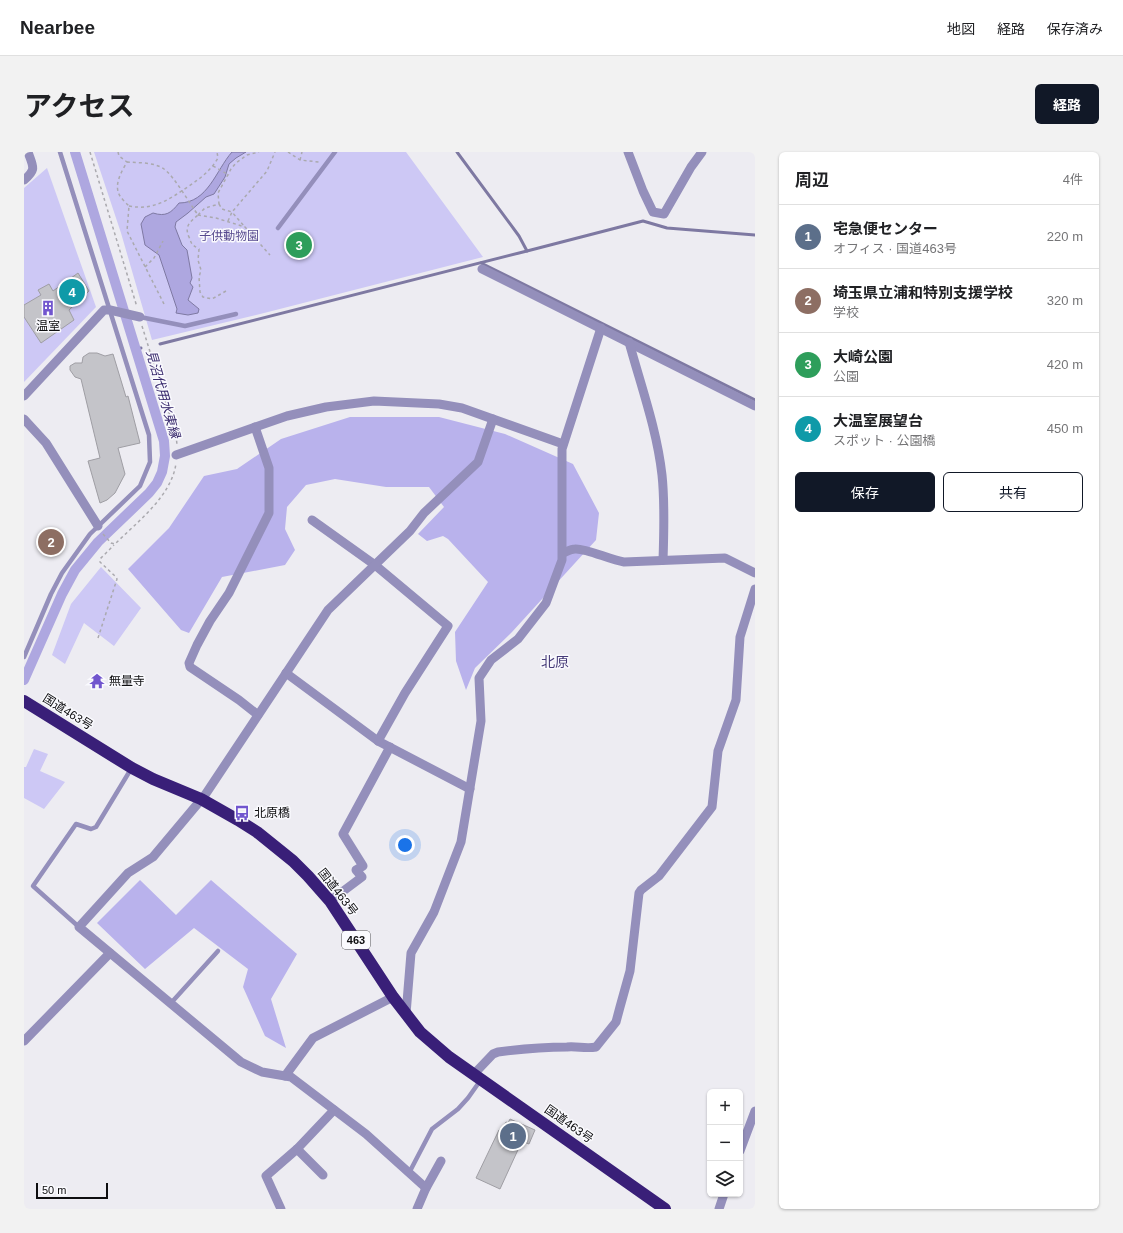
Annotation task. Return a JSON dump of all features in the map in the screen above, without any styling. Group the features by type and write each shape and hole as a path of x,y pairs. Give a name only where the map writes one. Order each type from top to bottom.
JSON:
{"highway":[{"name":"国道463号","path":"25,702 132,768 164,784 201,799 257,832 293,861 330,901 394,997 420,1032 449,1057 664,1209"}],"street":[{"path":"24,180 32,173 33,169 28,152"},
{"path":"628,152 653,212 664,214 691,167 702,152"},
{"path":"482,268 755,406"},
{"path":"24,396 104,310 140,317"},
{"path":"406,1014 411,953 434,912 461,842 481,721 479,678 491,660 518,638 546,603 562,560 562,449 601,328"},
{"path":"629,342 656,437 662,475 665,513 663,560"},
{"path":"176,455 287,416 326,407 374,401 439,404 462,408 563,444"},
{"path":"24,419 46,443 99,528"},
{"path":"426,1188 366,1134 291,1077 262,1072 241,1062 79,927 128,873 153,857 201,799 328,610 410,531 424,513 478,462 493,419"},
{"path":"255,427 269,468 269,513 228,593 197,645 189,663 190,667 239,700 258,715"},
{"path":"312,520 375,565 448,626 405,693 378,741"},
{"path":"562,553 574,549 582,550 624,562 725,558 755,572"},
{"path":"477,1077 493,1054 498,1052 576,1046 586,1049 596,1047 616,1022 630,971 639,893 659,876 712,806 718,751 736,700 740,637 755,590"},
{"path":"286,673 378,741 470,789"},
{"path":"330,901 362,877 356,870 363,866 342,834 390,747"},
{"path":"24,1041 110,953"},
{"path":"285,1076 313,1038 394,997"},
{"path":"282,1209 266,1176 297,1149 334,1110"},
{"path":"743,1143 755,1110"},
{"path":"297,1149 323,1175"},
{"path":"417,1209 426,1188 441,1161"},
{"path":"719,1209 723,1197"}],"lane":[{"path":"24,658 51,594 62,573 90,534 99,528 140,486 150,462 149,435 60,152"},
{"path":"278,228 335,152"},
{"path":"140,317 185,326 236,314"},
{"path":"79,927 32,886 76,824 91,829 96,826 132,768"},
{"path":"171,1003 218,951"},
{"path":"409,1173 432,1129 458,1109 468,1098 477,1077"}],"path":[{"path":"90,152 176,435 175,470 166,491 100,559 100,562 116,576 117,579 98,638"},
{"path":"118,152 119,156 127,162 150,163 165,169 198,215 228,221 245,227"},
{"path":"127,162 118,178 119,195 129,206 137,207 154,205 168,200 202,177 213,166 218,158 217,152"},
{"path":"259,152 247,155 236,163 231,169 218,193 219,204 222,209 232,212 270,255"},
{"path":"228,221 232,212 267,171 275,152"},
{"path":"288,152 300,160 327,163"},
{"path":"300,160 302,152"},
{"path":"213,166 229,175"},
{"path":"219,204 205,208 188,224 186,231 191,244 199,249 198,260 201,270 199,277 200,292 203,297 212,299 226,291"},
{"path":"129,206 127,231 164,304"},
{"path":"146,267 154,258 164,241"},
{"path":"99,528 110,541 115,544"}],"green space":[{"name":"子供動物園","path":"94,152 406,152 483,257 152,340 121,233"},
{"path":"47,168 96,307 24,382 24,188"},
{"path":"101,567 141,608 114,646 84,623 65,664 52,655 71,604"},
{"path":"34,749 48,754 40,771 65,782 44,809 24,798 24,767 26,767"}],"shaded area":[{"path":"232,152 246,152 229,164 225,177 214,194 206,197 176,222 175,227 182,245 187,250 192,278 190,283 193,287 188,300 199,309 198,313 188,315 176,313 177,309 159,255 145,245 141,224 145,217 153,213 161,215 168,213 179,203 189,202 197,198 204,192"},
{"path":"350,417 439,417 505,434 573,464 599,513 596,540 512,632 475,668 466,690 456,661 455,632 488,582 448,539 443,536 427,541 418,534 444,507 429,487 386,487 335,479 306,485 287,507 285,529 295,550 285,565 222,577 189,633 181,630 128,569 169,528 204,476 237,469 281,439"},
{"path":"140,880 176,915 211,880 297,954 271,999 286,1048 265,1036 243,987 248,969 194,928 145,969 97,923"}],"building":[{"name":"温室","path":"78,273 89,291 69,310 74,320 41,343 24,317 24,305 41,295 38,290 49,284 53,291"},
{"path":"89,353 97,353 105,356 113,354 126,397 128,396 140,443 118,448 125,474 115,493 107,500 100,503 88,461 100,458 81,379 75,377 70,370 70,366 75,363 82,363 83,357"},
{"path":"510,1119 535,1130 529,1144 522,1141 500,1189 476,1178 499,1130 502,1131 506,1122 508,1123"}],"waterway":[{"name":"見沼代用水東縁","path":"24,680 62,594 75,570 98,542 149,493 157,483 162,472 165,456 164,441 75,152"},
{"path":"160,344 527,251 519,236 457,152"},
{"path":"527,251 643,221 667,228 755,235"},
{"path":"481,263 755,400"},
{"name":"見沼代用水東縁","path":"136,349 141,348"}],"place":[{"name":"大崎公園","path":"299,245"},
{"name":"大温室展望台","path":"72,292"},
{"name":"温室","path":"48,308"},
{"name":"埼玉県立浦和特別支援学校","path":"51,542"},
{"name":"無量寺","path":"97,681"},
{"name":"北原橋","path":"242,813"},
{"name":"宅急便センター","path":"513,1136"}],"district":[{"name":"北原","path":"555,662"}]}
